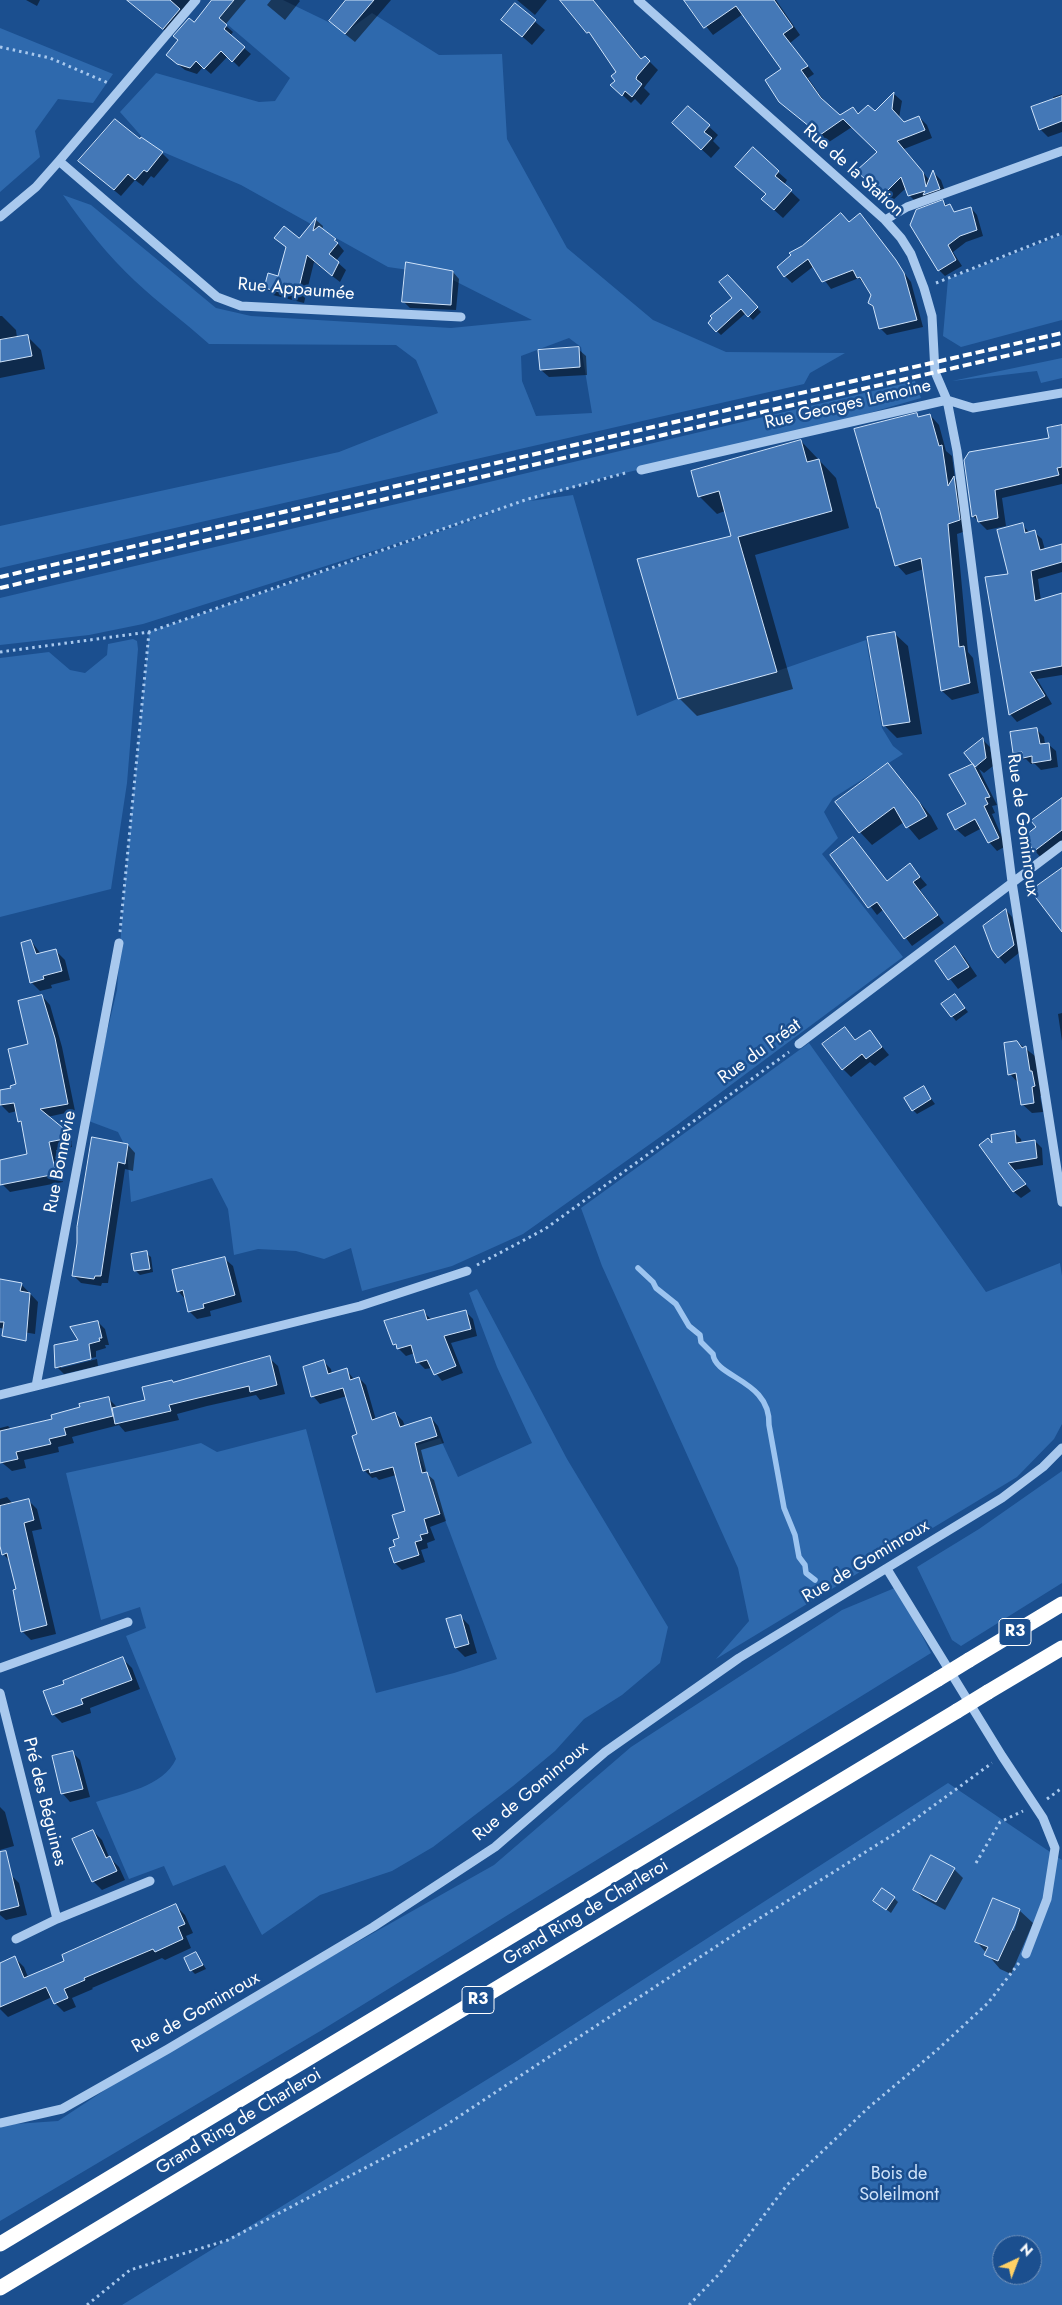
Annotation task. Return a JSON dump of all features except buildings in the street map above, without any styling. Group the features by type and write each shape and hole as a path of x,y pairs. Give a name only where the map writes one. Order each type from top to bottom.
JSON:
{"highway":[{"name":"Grand Ring de Charleroi","path":"0,2244 1062,1604"},
{"name":"Grand Ring de Charleroi","path":"0,2288 1062,1648"}],"street":[{"path":"0,217 36,187 60,161 122,90 196,0"},
{"name":"Rue de la Station","path":"638,0 885,220 901,238 924,288 932,316 936,372 947,400 957,452"},
{"path":"885,220 907,207 1062,151"},
{"name":"Rue Appaumée","path":"60,161 217,297 241,306 461,317"},
{"name":"Rue Georges Lemoine","path":"641,470 947,400 973,408 1062,393"},
{"name":"Rue de Gominroux","path":"957,452 1012,882 1062,1202"},
{"name":"Rue du Préat","path":"799,1044 1062,845"},
{"name":"Rue Bonnevie","path":"36,1386 119,943"},
{"path":"0,1395 360,1306 467,1270"},
{"name":"Rue de Gominroux","path":"0,2123 62,2109 168,2049 373,1927 495,1847 605,1752 739,1658 1002,1498 1043,1467 1062,1448"},
{"path":"886,1569 1002,1756 1043,1818 1055,1848 1047,1899 1026,1954"},
{"path":"0,1668 128,1622"},
{"name":"Pré des Béguines","path":"0,1693 57,1918"},
{"path":"16,1939 57,1918 150,1881"}],"path":[{"path":"0,46 50,58 122,90"},
{"path":"924,288 1062,233"},
{"path":"0,652 149,632 528,499 603,478 641,470"},
{"path":"119,943 149,632"},
{"name":"Rue du Préat","path":"467,1270 545,1229 799,1044"},
{"path":"87,2305 130,2270 228,2240 443,2127 741,1930 899,1831 1002,1756"},
{"path":"976,1863 1000,1822 1034,1806 1062,1788"},
{"path":"689,2305 720,2273 787,2185 868,2108 937,2050 988,2003 1026,1954"}],"green space":[{"path":"213,0 283,0 347,31 372,13 439,55 502,54 507,139 567,248 653,320 726,352 845,353 810,373 804,384 0,568 0,526 339,452 438,413 416,360 396,345 209,344 125,272 97,240 63,195 91,205 216,308 251,316 451,328 532,320 443,275 388,267 241,185 151,147 120,112 156,73 259,102 275,101 290,78 207,7","holes":["569,338 581,347 592,413 536,416 522,381 521,356"]},
{"path":"0,28 113,74 93,103 58,99 35,131 40,157 0,192"},
{"path":"1062,235 1062,320 961,347 943,336 948,279"},
{"path":"1062,358 1062,378 1041,383 1037,371 952,381"},
{"path":"915,381 921,398 821,427 603,478 530,501 573,495 637,716 677,699 780,670 866,640 882,728 893,746 903,754 833,798 824,812 838,838 822,854 903,957 677,1125 523,1234 452,1266 362,1291 351,1248 324,1259 296,1251 258,1249 234,1255 228,1209 212,1178 131,1202 127,1150 118,1132 86,1120 117,990 124,891 149,632 502,510 143,624 89,635 0,645 0,598"},
{"path":"133,639 137,641 138,649 127,783 111,889 0,917 0,658 49,652 70,670 85,673 107,655 108,644"},
{"path":"809,1043 986,1292 1060,1263 1062,1276 1062,1424 1054,1439 1017,1477 716,1659 749,1621 738,1568 602,1266 581,1208"},
{"path":"477,1289 567,1459 668,1627 660,1663 622,1695 584,1719 555,1751 513,1786 433,1847 392,1871 320,1895 262,1935 225,1865 173,1886 164,1866 129,1879 96,1802 152,1783 170,1769 176,1759 126,1636 146,1628 140,1607 101,1620 66,1473 201,1443 217,1452 306,1429 376,1693 454,1673 497,1659 449,1530 415,1446 440,1438 458,1477 532,1443 497,1367 469,1293"},
{"path":"1062,1471 1062,1583 961,1646 952,1640 917,1567 979,1529"},
{"path":"897,1587 931,1653 322,2030 0,2221 0,2125 58,2121 164,2051 494,1865 631,1747 842,1610"},
{"name":"Bois de Soleilmont","path":"948,1783 1062,1860 1062,2305 122,2305 517,2061"}],"waterway":[{"path":"638,1268 653,1282 656,1288 676,1304 689,1326 700,1335 701,1342 713,1354 716,1362 723,1369 753,1389 761,1398 767,1410 784,1508 795,1535 799,1557 805,1565 806,1573 815,1580"}],"railway":[{"path":"0,577 1062,333"},
{"path":"0,588 1062,343"}]}
